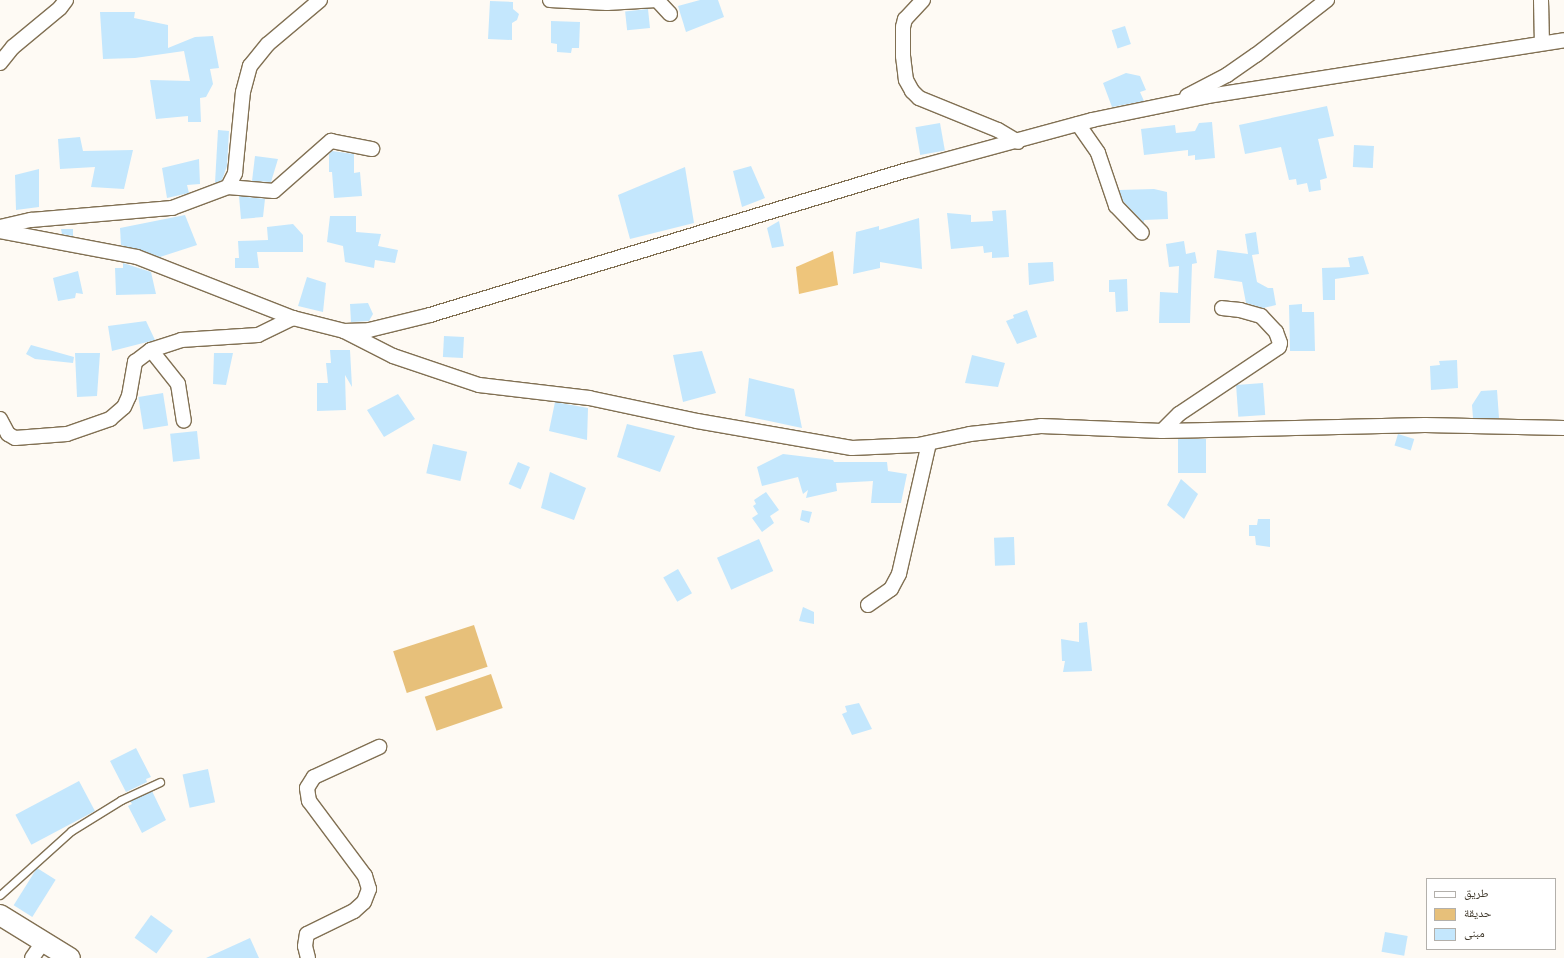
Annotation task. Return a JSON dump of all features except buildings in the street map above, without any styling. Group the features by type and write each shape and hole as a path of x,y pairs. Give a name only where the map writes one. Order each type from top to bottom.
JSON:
{"main road":[{"path":"0,915 70,958"}],"street":[{"path":"0,63 13,47 60,8 66,0"},
{"path":"228,187 236,174 243,92 250,66 268,44 320,0"},
{"path":"550,0 607,3 657,0 670,14"},
{"path":"923,0 905,19 903,27 903,56 906,80 912,91 919,98 998,130 1018,142"},
{"path":"1541,0 1542,43"},
{"path":"1172,103 1227,75 1322,2"},
{"path":"344,331 369,330 430,315 679,238 908,170 1018,142 1078,124 1172,103 1564,40"},
{"path":"1078,124 1098,153 1116,206 1142,233"},
{"path":"0,227 31,220 172,208 228,187 274,191 331,141 372,149"},
{"path":"0,231 137,257 293,318 344,331 393,356 479,385 589,398 697,421 852,448 929,443 1000,429 1041,426 1162,431 1425,425 1564,428"},
{"path":"1162,431 1179,414 1279,347 1280,343 1276,332 1261,316 1240,310 1222,308"},
{"path":"0,419 8,434 15,438 68,434 110,419 124,406 129,396 136,362 151,350 181,340 258,335 293,318"},
{"path":"151,350 178,384 184,421"},
{"path":"868,605 891,589 899,574 929,443"},
{"path":"308,958 305,946 307,934 354,911 364,902 368,889 365,876 309,801 306,788 314,777 379,747"},
{"path":"32,958 44,941"}],"lane":[{"path":"0,895 71,831 121,800 160,782"}],"green space":[{"path":"474,625 488,667 407,693 393,651"},
{"path":"491,674 503,708 437,731 425,697"}],"shaded area":[{"path":"833,251 838,285 799,294 796,267"}]}
